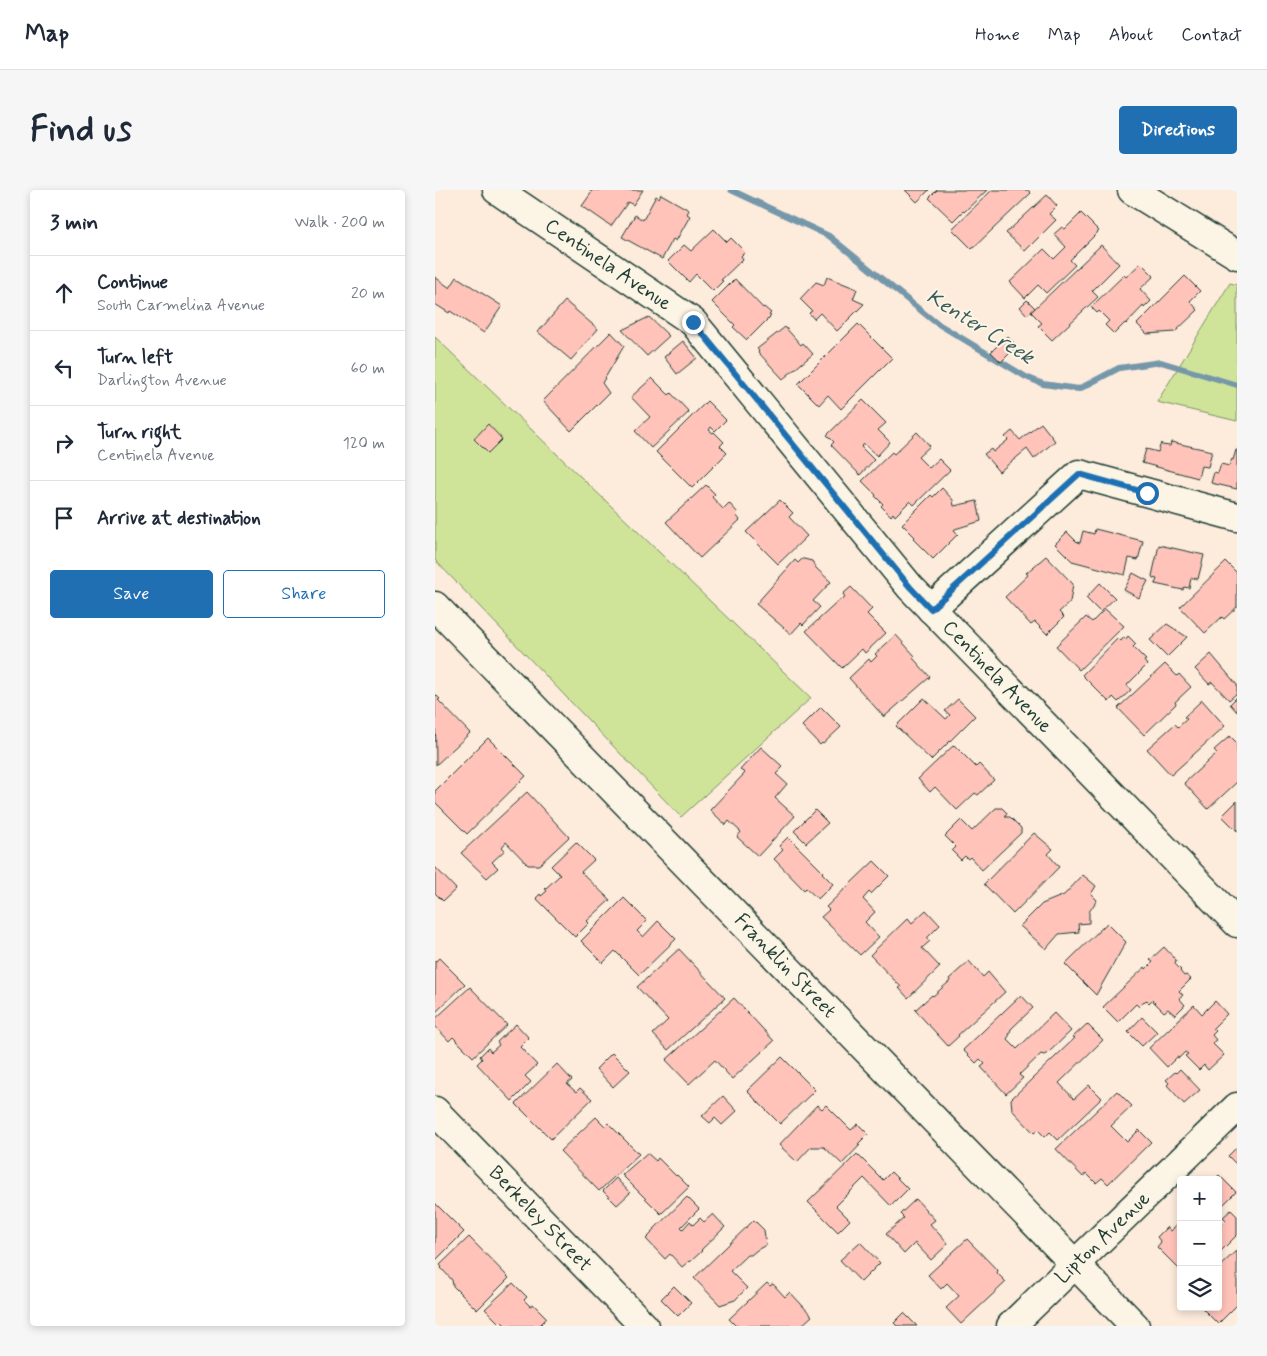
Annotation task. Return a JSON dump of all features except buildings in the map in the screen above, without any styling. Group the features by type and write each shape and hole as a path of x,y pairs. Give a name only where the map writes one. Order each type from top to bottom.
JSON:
{"street":[{"name":"Centinela Avenue","path":"497,190 693,322 904,580 1237,923"},
{"path":"1132,190 1237,255"},
{"path":"931,609 1079,474 1237,517"},
{"name":"Franklin Street","path":"435,606 1135,1326"},
{"name":"Lipton Avenue","path":"1011,1326 1237,1107"},
{"name":"Berkeley Street","path":"435,1111 644,1326"}],"green space":[{"path":"1230,283 1237,285 1237,421 1157,402"},
{"path":"435,337 811,698 681,817 435,560"}],"waterway":[{"name":"Kenter Creek","path":"731,190 829,236 935,322 1026,377 1043,384 1079,389 1119,368 1161,362 1237,385"}],"route":[{"path":"693,322 910,587 931,609 1079,474 1147,493"}]}
